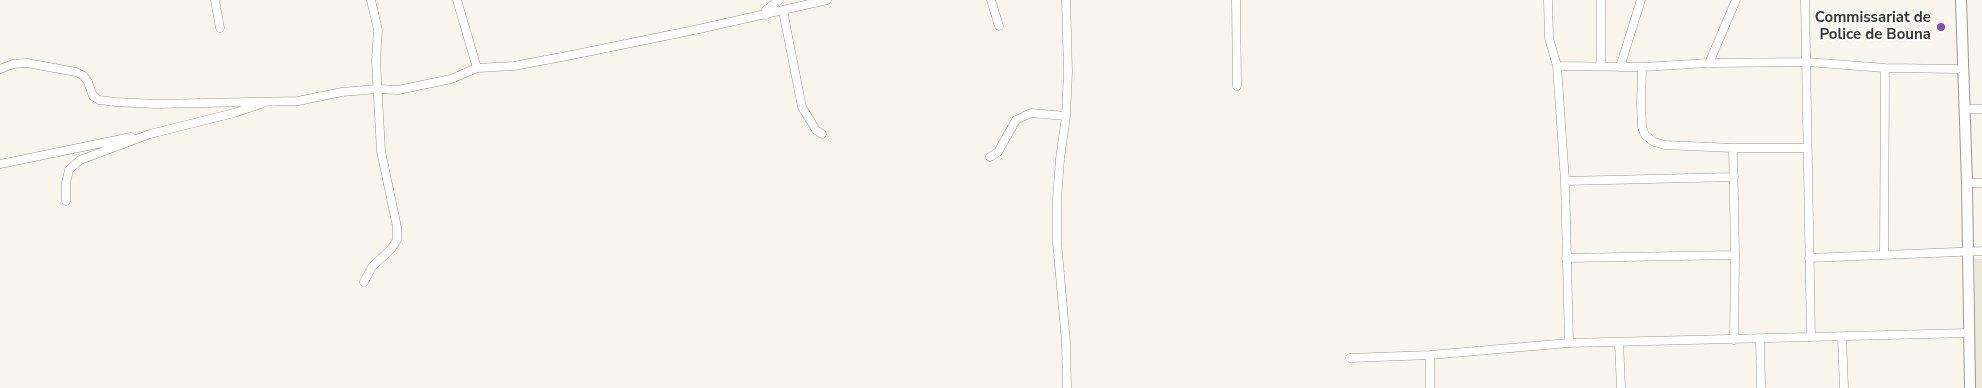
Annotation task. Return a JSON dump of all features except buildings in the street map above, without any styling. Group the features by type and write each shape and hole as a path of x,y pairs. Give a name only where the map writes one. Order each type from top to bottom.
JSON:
{"main road":[{"path":"1961,0 1967,184 1970,388"}],"street":[{"path":"215,0 220,28"},
{"path":"364,282 372,267 391,249 397,240 397,227 381,151 377,89 378,30 371,0"},
{"path":"457,0 477,68"},
{"path":"766,15 766,10 778,0"},
{"path":"0,69 13,64 27,63 76,72 84,76 93,96 99,100 155,104 298,100 342,92 377,89 398,90 430,84 451,79 477,68 514,66 572,55 766,15 827,0"},
{"path":"991,0 999,26"},
{"path":"1066,0 1068,72 1066,116 1057,191 1057,242 1066,342 1067,388"},
{"path":"1236,0 1238,86"},
{"path":"1548,0 1549,38 1557,66 1565,181 1568,343"},
{"path":"1601,0 1601,66"},
{"path":"1620,67 1641,0"},
{"path":"1709,63 1736,0"},
{"path":"1805,0 1811,337"},
{"path":"782,11 802,107 816,130 822,134"},
{"path":"1557,66 1642,67 1709,63 1807,62 1885,68 1963,69"},
{"path":"1642,67 1642,119 1647,138 1665,145 1733,148 1807,148"},
{"path":"1884,254 1885,68"},
{"path":"0,164 150,134 234,113 268,102"},
{"path":"1965,109 1982,109"},
{"path":"990,157 998,152 1016,120 1031,113 1066,116"},
{"path":"66,201 66,183 69,170 80,160 150,134"},
{"path":"1733,148 1734,340"},
{"path":"1565,181 1734,177"},
{"path":"1967,184 1982,183"},
{"path":"1809,258 1982,251"},
{"path":"1566,258 1735,255"},
{"path":"1350,358 1430,355 1568,343 1968,333"},
{"path":"1842,336 1844,388"},
{"path":"1760,339 1761,388"},
{"path":"1619,342 1621,388"},
{"path":"1430,355 1430,388"}],"shaded area":[{"path":"1975,259 1982,259 1982,388 1975,388"}],"place":[{"name":"Commissariat de Police de Bouna","path":"1941,27"}]}
